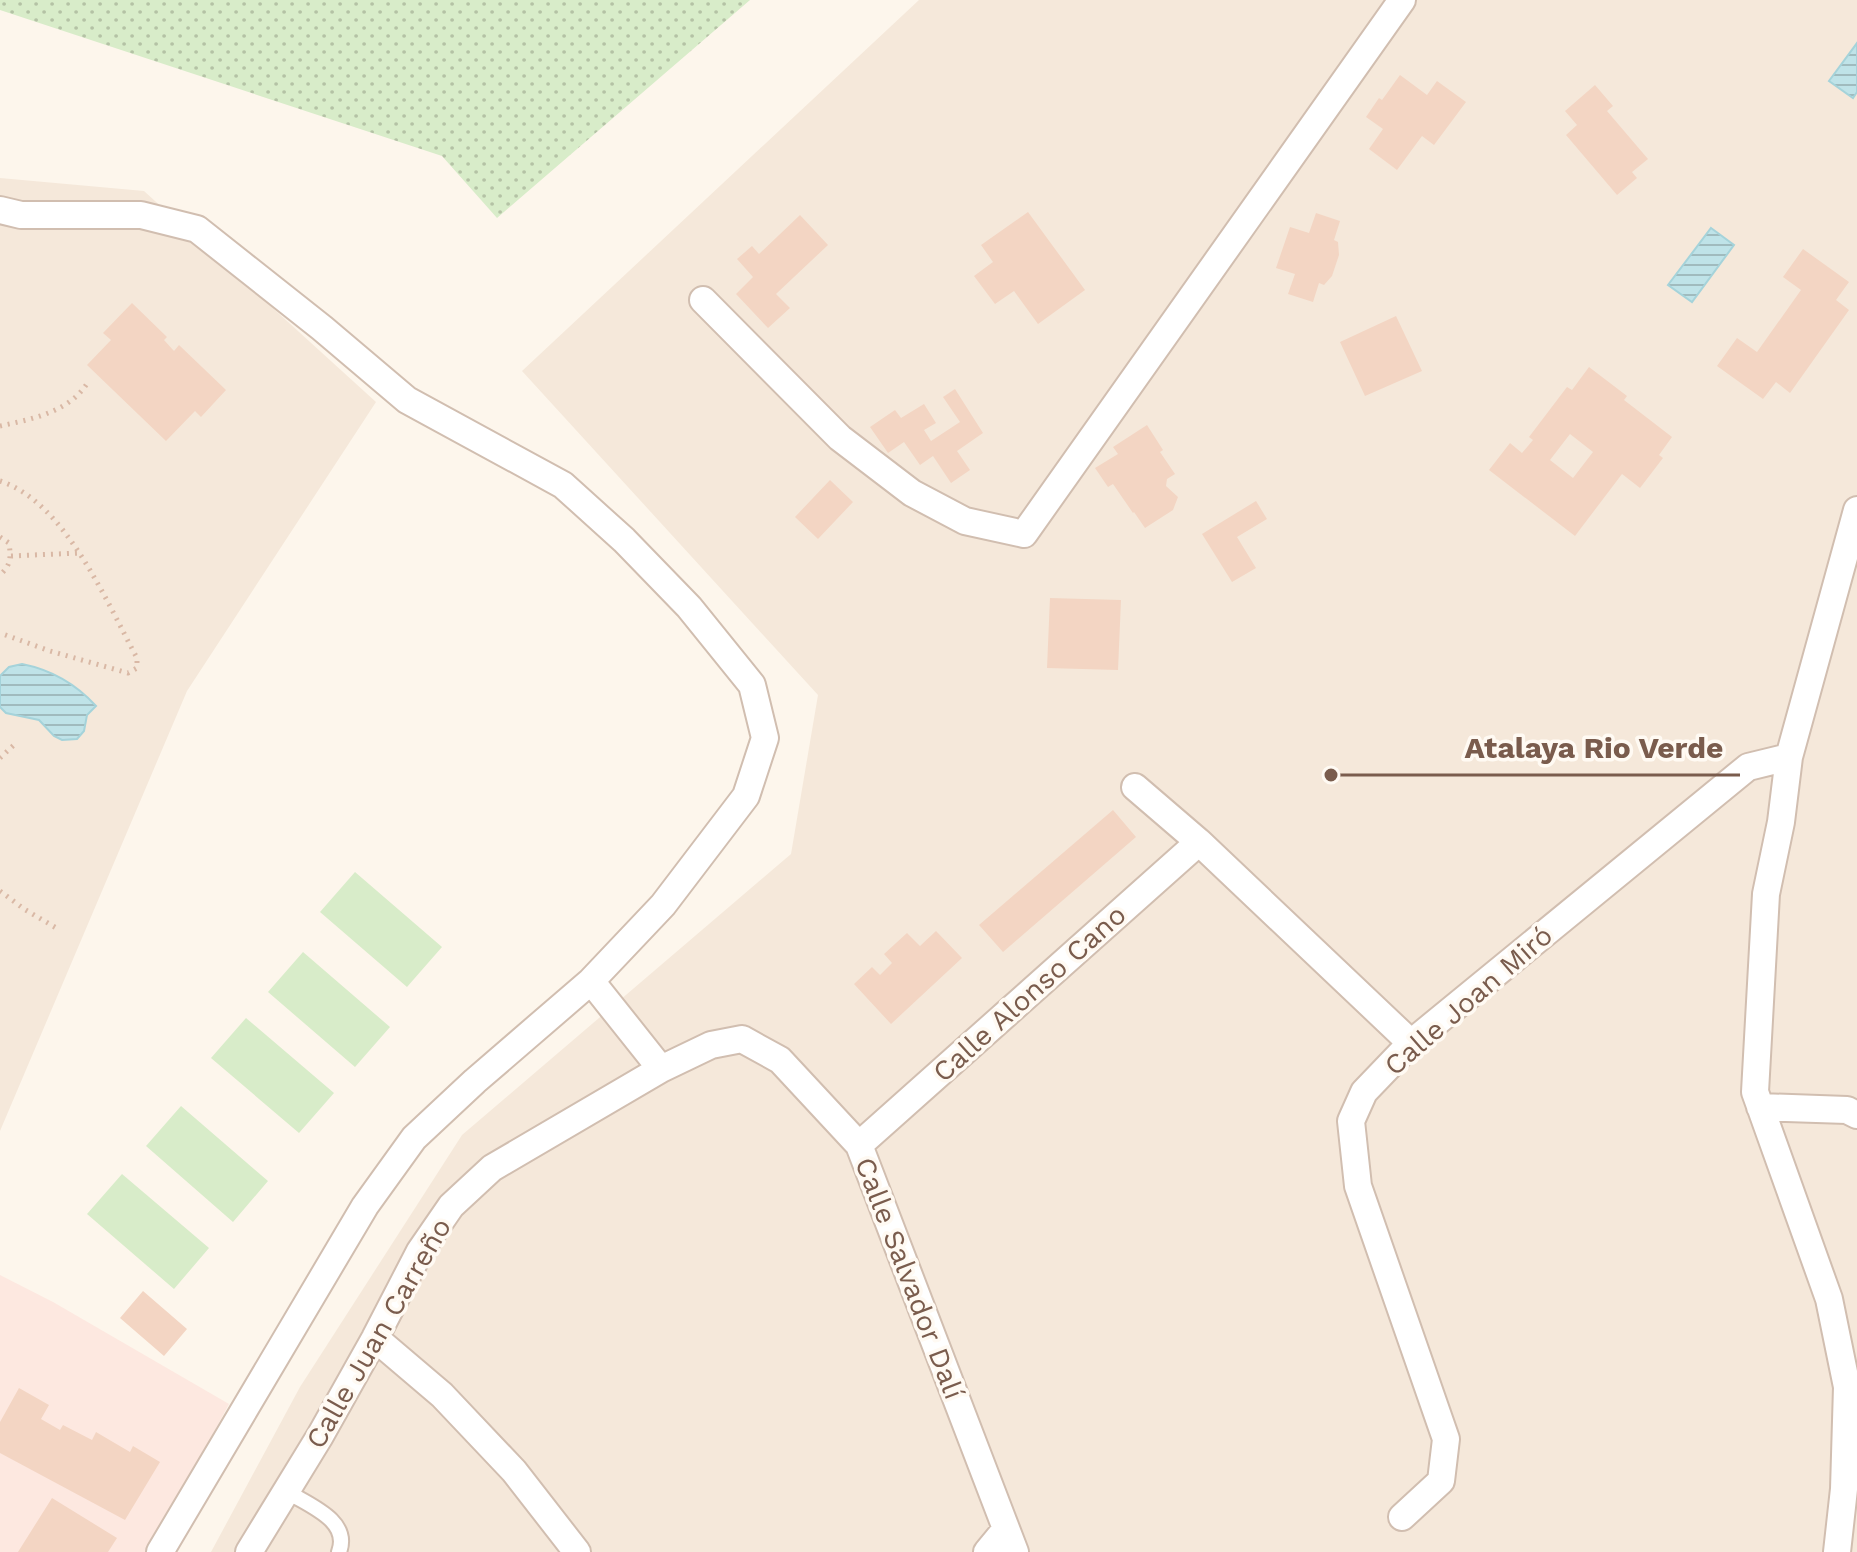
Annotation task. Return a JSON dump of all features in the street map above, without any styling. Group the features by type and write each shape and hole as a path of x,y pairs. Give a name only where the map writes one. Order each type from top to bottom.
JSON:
{"street":[{"path":"703,300 840,438 912,493 965,521 1024,534 1402,0"},
{"path":"0,210 21,215 141,215 197,229 407,400 563,485 624,540 689,607 752,685 765,738 746,796 663,905 591,981 414,1138 365,1206 160,1552"},
{"path":"1837,1552 1844,1489 1847,1387 1829,1299 1755,1092 1766,894 1781,822 1789,757 1857,510"},
{"name":"Calle Joan Miró","path":"1402,1517 1441,1481 1446,1439 1358,1186 1351,1121 1364,1092 1411,1043 1748,767 1789,757"},
{"path":"1135,787 1199,842 1411,1043"},
{"name":"Calle Alonso Cano","path":"859,1145 1199,842"},
{"path":"591,981 661,1069"},
{"name":"Calle Salvador Dalí","path":"661,1069 711,1045 742,1039 780,1060 859,1145 1011,1541"},
{"name":"Calle Juan Carreño","path":"249,1552 320,1436 420,1251 451,1206 492,1168 661,1069"},
{"path":"1760,1107 1847,1110 1857,1115"},
{"path":"375,1338 442,1395 514,1471 569,1549"},
{"path":"987,1552 1011,1541"}],"lane":[{"path":"286,1491 335,1523 342,1539 339,1552"}],"path":[{"path":"0,426 59,409 81,393 88,382"},
{"path":"0,481 30,496 80,553 137,658 137,668 128,673 0,633"},
{"path":"0,537 9,543 11,556 10,566 0,575"},
{"path":"11,556 80,553"},
{"path":"0,758 16,743"},
{"path":"0,891 58,929"}],"shaded area":[{"path":"919,0 1857,0 1857,1552 211,1552 300,1387 462,1135 791,854 818,695 522,371"},
{"path":"0,178 144,191 376,402 187,691 0,1131"},
{"path":"0,1275 53,1302 229,1404 149,1552 0,1552"}],"green space":[{"path":"0,0 750,0 497,218 442,156 0,10"},
{"path":"355,872 442,947 407,987 320,912"},
{"path":"303,952 390,1027 355,1067 268,992"},
{"path":"246,1018 334,1093 299,1133 211,1058"},
{"path":"181,1106 268,1181 233,1222 146,1146"},
{"path":"122,1174 209,1248 174,1289 87,1214"}],"water":[{"path":"1857,43 1857,92 1853,98 1829,81"},
{"path":"1711,228 1734,245 1692,302 1668,285"},
{"path":"22,664 62,679 96,706 87,715 84,731 77,739 62,740 39,720 6,713 0,707 0,676 9,667"}],"building":[{"path":"1400,75 1427,95 1437,81 1466,102 1434,145 1422,136 1397,170 1369,149 1383,129 1366,117"},
{"path":"1595,85 1613,106 1607,111 1648,159 1632,172 1637,178 1617,195 1566,135 1577,125 1565,111"},
{"path":"1028,212 1085,290 1038,324 1014,291 995,304 974,276 993,262 981,245"},
{"path":"1316,213 1340,221 1334,240 1338,242 1339,255 1332,276 1324,285 1319,283 1313,302 1288,294 1295,274 1276,268 1290,227 1309,233"},
{"path":"800,215 828,245 776,294 790,308 768,328 736,294 753,277 737,259 752,246 759,254"},
{"path":"1803,249 1849,282 1836,300 1849,310 1790,393 1776,382 1763,399 1717,366 1737,338 1757,352 1801,290 1783,277"},
{"path":"132,303 167,337 164,340 174,351 179,345 226,390 201,417 195,411 166,441 87,365 111,340 103,333"},
{"path":"1396,316 1422,371 1365,396 1340,342"},
{"path":"1589,367 1627,396 1624,400 1672,437 1659,455 1663,458 1640,488 1622,474 1575,536 1489,470 1510,443 1522,453 1533,440 1529,437 1567,387 1572,390","holes":["1570,434 1593,452 1573,478 1550,460"]},
{"path":"955,389 983,433 957,451 970,470 951,483 933,456 920,465 904,442 888,453 870,427 895,410 901,418 924,404 936,423 924,430 931,441 960,422 943,397"},
{"path":"1147,425 1175,474 1167,479 1166,486 1178,497 1173,510 1145,528 1113,484 1108,487 1095,468 1118,454 1113,447"},
{"path":"830,480 853,502 818,539 795,517"},
{"path":"1256,501 1267,519 1237,537 1256,568 1232,582 1202,534"},
{"path":"1050,598 1121,600 1118,670 1047,668"},
{"path":"1113,810 1136,837 1003,952 979,925"},
{"path":"936,931 962,958 891,1024 854,984 872,967 880,975 892,963 884,954 907,933 920,946"},
{"path":"143,1291 187,1329 164,1356 120,1318"},
{"path":"19,1388 49,1405 41,1419 60,1430 63,1425 92,1440 96,1432 130,1452 133,1446 160,1462 125,1520 0,1453 0,1422"},
{"path":"52,1498 117,1538 108,1552 18,1552"}],"place":[{"name":"Atalaya Rio Verde","path":"1331,775"}]}
